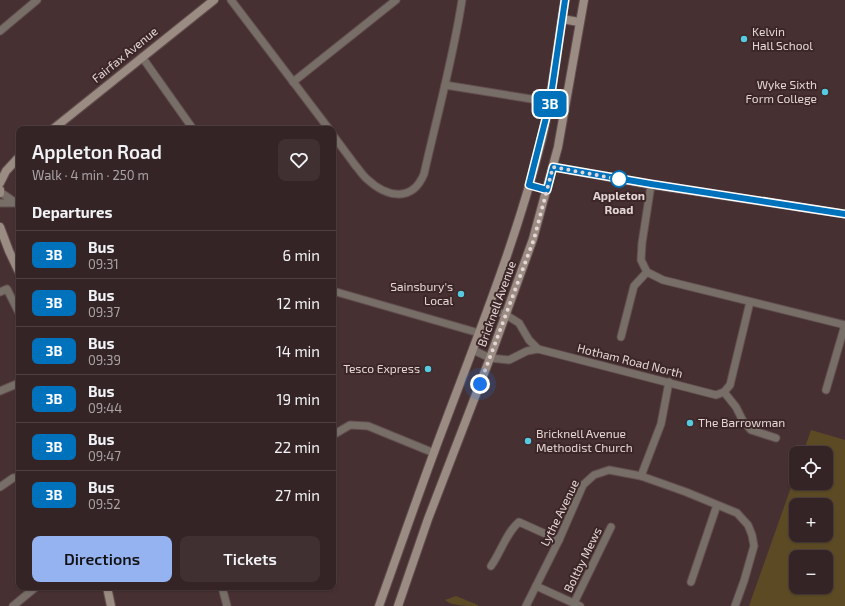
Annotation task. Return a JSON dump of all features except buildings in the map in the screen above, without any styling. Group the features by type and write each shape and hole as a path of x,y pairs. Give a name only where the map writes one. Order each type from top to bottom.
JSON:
{"street":[{"path":"0,32 37,0"},
{"name":"Fairfax Avenue","path":"57,126 214,0"},
{"path":"231,0 327,126"},
{"path":"293,82 396,0"},
{"path":"336,138 365,178 381,190 404,194 408,193 420,184 424,174 445,85 462,0"},
{"name":"Bricknell Avenue","path":"379,606 517,227 541,142 550,102 565,0"},
{"name":"Bricknell Avenue","path":"398,606 428,519 534,239 553,167 569,88 584,0"},
{"path":"562,19 580,22"},
{"path":"142,57 192,126"},
{"path":"445,85 550,102"},
{"path":"0,167 16,159"},
{"path":"0,183 6,171 16,159"},
{"path":"553,167 651,184 845,214"},
{"path":"651,184 642,243 641,260 647,272 663,280 845,325 826,390"},
{"path":"0,192 16,202"},
{"path":"0,203 16,203"},
{"path":"0,227 16,266"},
{"path":"0,238 9,251"},
{"path":"622,337 634,286 647,272"},
{"path":"3,291 16,309"},
{"path":"336,292 479,332"},
{"path":"750,302 730,385 724,392 736,407 743,421 751,430 776,438"},
{"path":"488,308 506,315 519,323 529,340 538,349"},
{"path":"473,350 490,358 509,360 527,351 538,349"},
{"name":"Hotham Road North","path":"538,349 716,395 724,392"},
{"path":"642,476 661,424 669,382"},
{"path":"0,391 16,384"},
{"path":"336,433 350,425 368,426 434,453"},
{"name":"Lythe Avenue","path":"526,606 559,540 583,485 594,475 609,470 642,476 737,513 748,525 754,546 744,581 734,606"},
{"path":"0,487 16,478"},
{"path":"691,582 718,505"},
{"path":"491,566 497,558 512,527 519,522 559,540"},
{"name":"Boltby Mews","path":"536,586 577,604 611,527"},
{"path":"13,606 32,590"},
{"path":"108,590 111,606"},
{"path":"223,590 227,606"}],"shaded area":[{"path":"811,430 845,440 845,606 749,606 790,490 833,490 833,446 805,446"},
{"path":"456,596 478,606 455,605 445,600"}],"bus line":[{"name":"3B","path":"565,0 550,102 529,185 547,190 553,167 594,175 845,214"}],"place":[{"name":"Kelvin Hall School","path":"744,39"},
{"name":"Wyke Sixth Form College","path":"825,92"},
{"name":"Appleton Road","path":"619,179"},
{"name":"Sainsbury's Local","path":"461,294"},
{"name":"Tesco Express","path":"428,369"},
{"name":"The Barrowman","path":"690,423"},
{"name":"Bricknell Avenue Methodist Church","path":"528,441"}],"route":[{"path":"480,384 534,239 553,167 623,180 619,179"}]}
